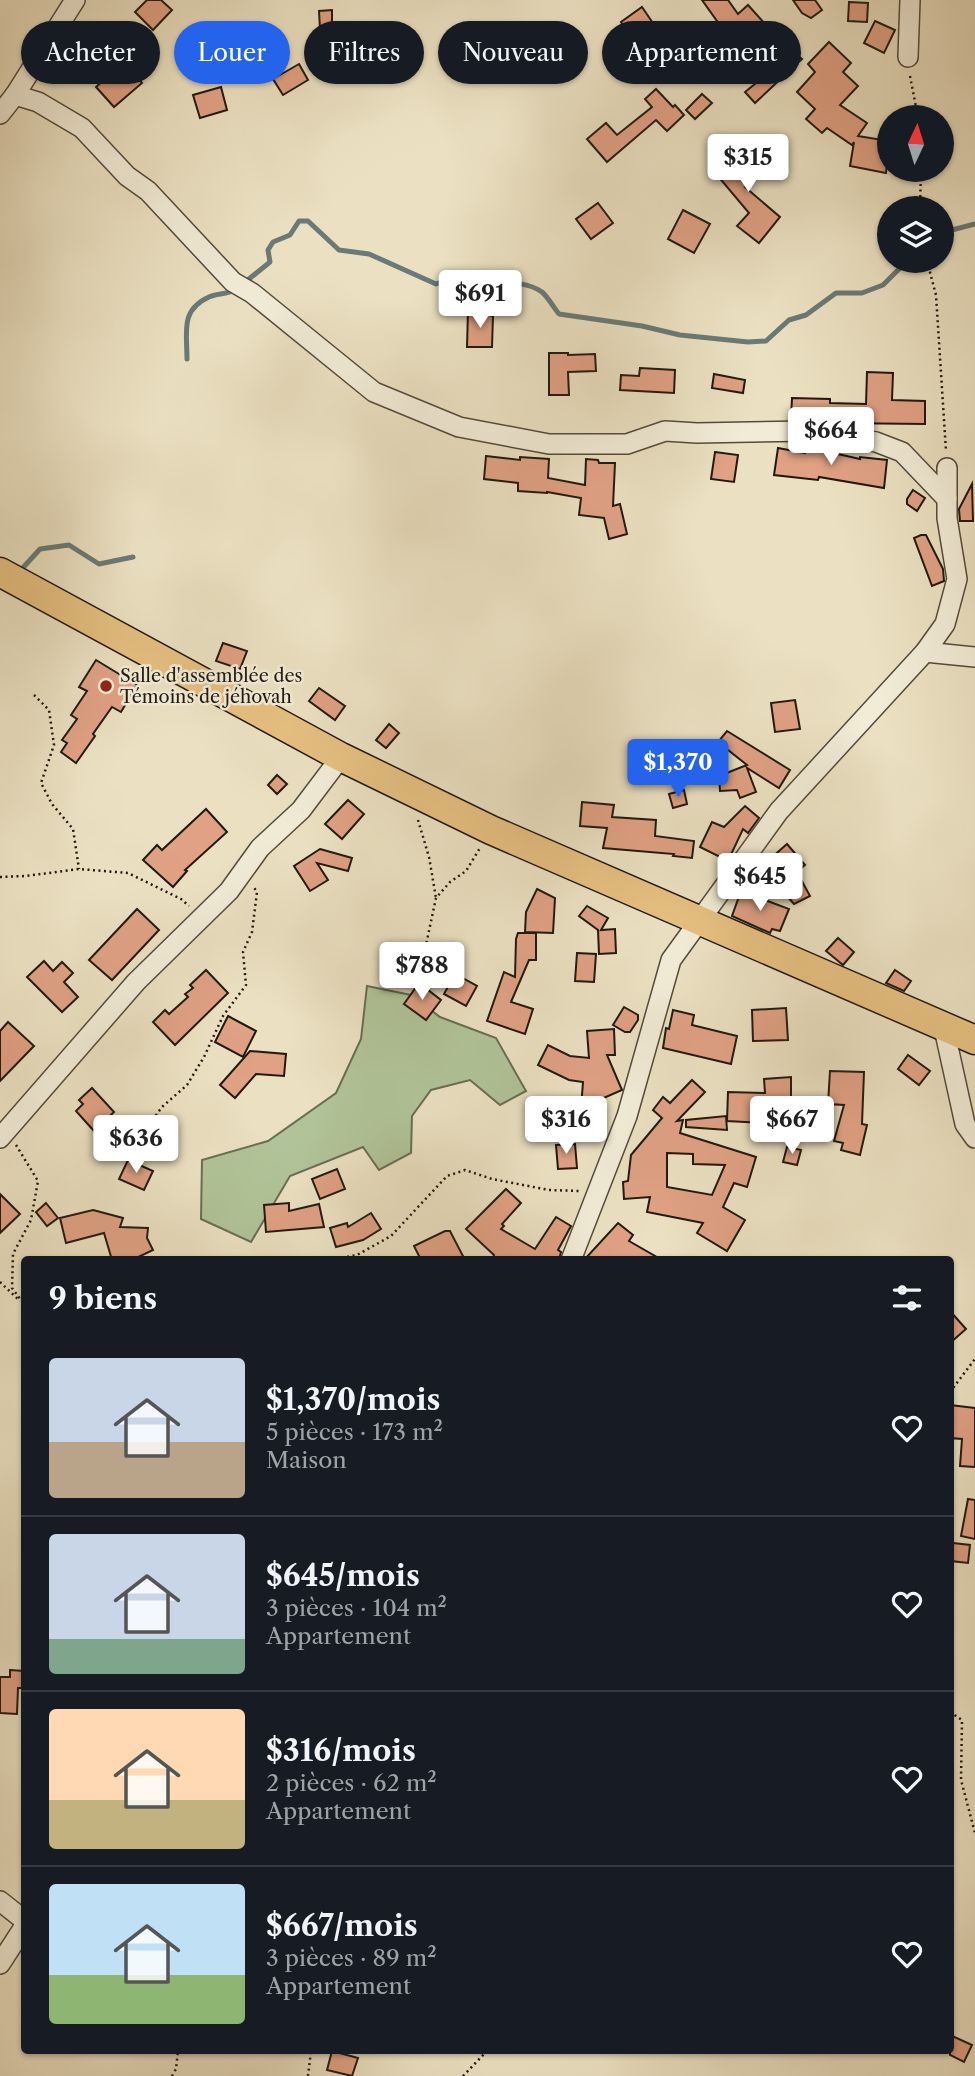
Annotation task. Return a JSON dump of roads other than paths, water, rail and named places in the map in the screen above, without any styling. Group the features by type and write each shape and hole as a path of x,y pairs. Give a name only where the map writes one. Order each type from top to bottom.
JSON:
{"highway":[{"path":"12,579 341,757 491,830 975,1040"}],"street":[{"path":"0,114 75,0"},
{"path":"908,57 910,0"},
{"path":"15,95 38,102 82,128 127,176 148,191 233,282 252,293 374,392 459,427 549,444 627,444 665,431 808,431 876,442 902,452 947,499"},
{"path":"573,1256 627,1116 671,960 779,811 925,652 945,624 957,579 947,518 947,468"},
{"path":"925,652 975,656"},
{"path":"3,1135 136,982 229,891 260,848 301,810 341,757"},
{"path":"943,1024 965,1124 975,1138"},
{"path":"0,1900 21,1918"},
{"path":"0,1964 21,1932"}],"waterway":[{"path":"244,283 270,262 268,250 273,242 290,235 299,221 308,221 339,250 369,254 436,284 456,277 477,282 522,284 542,292 559,314 642,326 680,335 748,342 766,341 789,320 806,315 836,293 862,293 883,285 895,273"},
{"path":"954,229 975,224"},
{"path":"187,359 186,331 193,308 209,297 236,289"},
{"path":"20,571 40,549 69,545 99,564 133,557"}],"place":[{"name":"Salle d'assemblée des Témoins de jéhovah","path":"106,686"}]}
